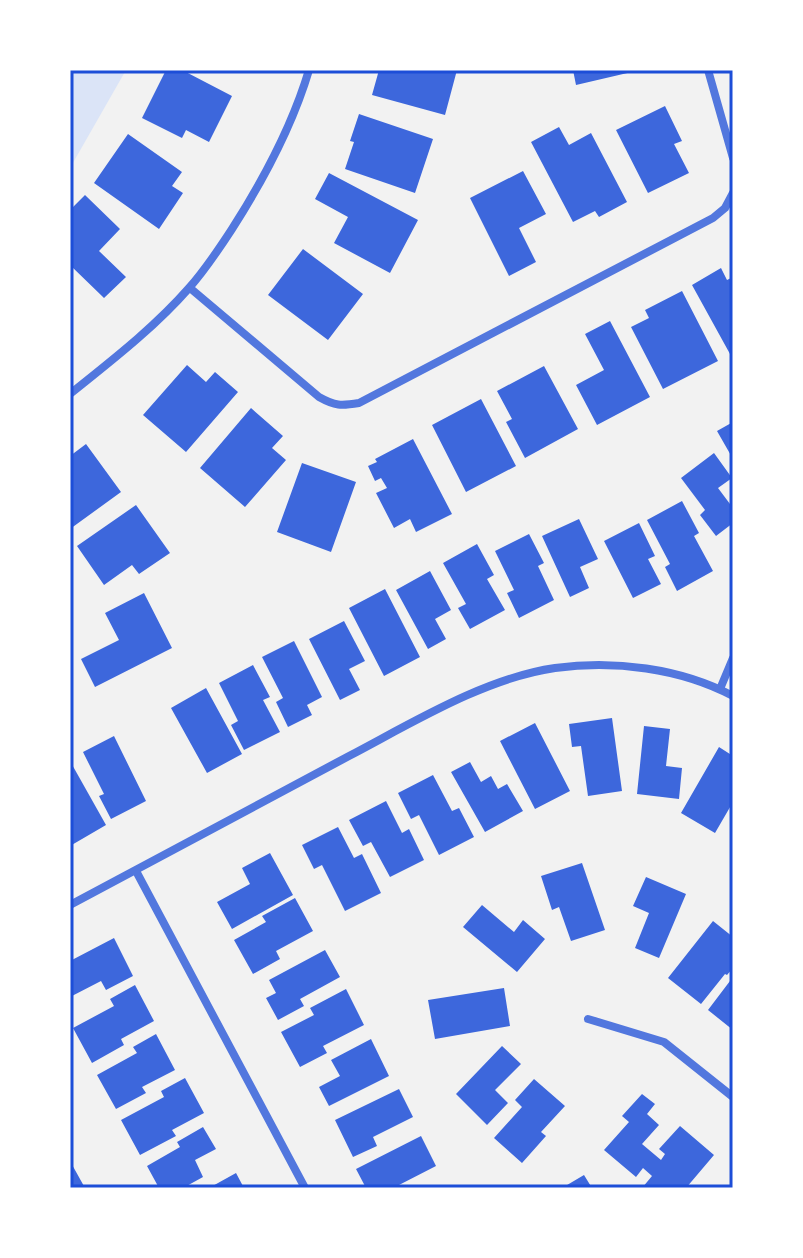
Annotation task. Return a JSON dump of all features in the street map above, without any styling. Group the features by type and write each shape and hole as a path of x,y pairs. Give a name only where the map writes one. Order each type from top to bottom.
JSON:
{"street":[{"path":"70,394 190,288 251,199 279,147 309,70"},
{"path":"708,70 733,158"},
{"path":"190,288 319,397 341,406 359,403 713,218 725,208 733,193"},
{"path":"720,689 733,658"},
{"path":"70,905 416,721 492,684 555,668 623,665 675,674 733,696"},
{"path":"136,871 305,1188"},
{"path":"588,1019 664,1042 733,1097"}],"shaded area":[{"path":"70,70 126,70 70,168"}],"building":[{"path":"166,70 182,70 232,96 209,142 186,130 182,138 142,118"},
{"path":"379,70 457,70 445,115 372,95"},
{"path":"573,70 636,70 636,71 576,85"},
{"path":"665,106 682,141 674,144 689,173 648,193 616,130"},
{"path":"359,114 433,139 415,193 345,169"},
{"path":"559,127 569,145 591,133 627,202 599,217 595,211 573,222 531,142"},
{"path":"128,134 182,172 172,186 183,193 159,229 94,183"},
{"path":"523,171 546,214 519,228 536,262 509,276 470,198"},
{"path":"329,173 418,220 390,273 334,243 348,217 315,199"},
{"path":"85,195 120,229 99,251 126,277 104,298 70,265 70,210"},
{"path":"303,249 363,294 328,340 268,295"},
{"path":"721,268 727,280 733,277 733,352 730,354 692,285"},
{"path":"682,291 718,361 663,389 631,327 649,318 645,310"},
{"path":"610,321 650,397 597,425 576,385 604,370 585,334"},
{"path":"187,365 206,382 215,372 238,392 186,452 143,415"},
{"path":"544,366 578,429 525,458 506,422 512,419 497,391"},
{"path":"481,399 516,466 466,492 432,425"},
{"path":"251,408 283,436 272,448 286,460 245,507 200,468"},
{"path":"733,422 733,459 717,431"},
{"path":"413,439 452,514 416,532 410,519 394,528 376,493 387,488 381,478 375,481 368,466 377,462 375,459"},
{"path":"86,444 121,492 70,529 70,456"},
{"path":"714,453 732,478 718,488 733,508 733,523 716,536 700,515 705,510 681,478"},
{"path":"302,463 356,482 331,552 277,532"},
{"path":"682,501 699,533 694,536 713,571 677,591 665,567 670,564 647,520"},
{"path":"136,505 170,553 139,574 132,565 104,585 77,546"},
{"path":"579,519 598,559 580,567 589,588 570,597 542,536"},
{"path":"639,523 655,556 648,559 661,584 633,598 604,541"},
{"path":"529,534 544,563 538,566 554,600 519,618 507,593 514,590 495,551"},
{"path":"477,544 494,575 487,579 505,610 470,629 458,608 466,604 443,563"},
{"path":"430,571 451,610 435,619 446,639 428,649 396,590"},
{"path":"385,589 420,657 384,676 349,608"},
{"path":"144,593 172,648 95,687 81,659 119,640 105,613"},
{"path":"344,621 365,661 349,669 360,690 340,700 309,639"},
{"path":"294,641 322,697 307,705 312,715 288,727 276,702 283,698 262,657"},
{"path":"253,665 270,697 263,700 280,732 244,750 231,725 238,721 219,683"},
{"path":"206,688 242,754 207,773 171,708"},
{"path":"612,718 622,791 588,796 581,746 572,747 569,724"},
{"path":"535,723 570,791 535,809 500,741"},
{"path":"644,726 670,729 666,766 682,768 679,799 637,794"},
{"path":"114,736 146,801 111,819 99,796 104,794 83,752"},
{"path":"719,747 733,756 733,802 715,833 681,813"},
{"path":"70,761 106,825 70,846"},
{"path":"470,762 481,782 491,776 498,789 507,784 523,811 485,832 451,772"},
{"path":"433,775 452,811 459,808 474,837 439,855 419,815 411,819 398,793"},
{"path":"386,801 402,833 409,829 424,860 390,877 371,842 363,846 349,820"},
{"path":"338,827 354,858 362,854 381,893 345,911 322,865 314,869 302,845"},
{"path":"270,853 293,895 232,929 217,902 250,884 242,868"},
{"path":"582,863 605,930 571,941 559,907 552,910 541,876"},
{"path":"646,877 686,894 659,958 635,948 649,913 633,906"},
{"path":"295,898 313,931 276,951 280,959 253,974 234,940 266,922 262,916"},
{"path":"482,905 514,932 523,920 545,939 517,972 463,927"},
{"path":"713,921 733,937 733,968 701,1004 668,978"},
{"path":"114,938 133,976 106,990 101,981 70,997 70,961"},
{"path":"325,950 340,977 300,999 304,1006 278,1020 266,998 276,993 269,980"},
{"path":"733,977 733,1030 708,1010"},
{"path":"135,985 154,1021 121,1039 124,1045 92,1063 73,1028 114,1006 110,999"},
{"path":"504,988 510,1026 435,1039 428,1000"},
{"path":"346,989 364,1025 323,1046 327,1053 300,1067 281,1032 314,1015 310,1008"},
{"path":"156,1034 175,1070 142,1087 146,1093 116,1109 97,1075 137,1053 133,1047"},
{"path":"371,1039 389,1076 329,1106 319,1087 340,1076 331,1060"},
{"path":"502,1046 521,1064 495,1090 508,1103 487,1125 456,1094"},
{"path":"185,1078 204,1113 172,1130 176,1136 140,1155 121,1120 164,1097 161,1091"},
{"path":"534,1079 565,1106 541,1132 546,1136 522,1163 494,1138 522,1107 515,1100"},
{"path":"399,1089 413,1117 373,1137 377,1146 353,1157 335,1120"},
{"path":"642,1094 655,1104 647,1114 659,1125 642,1144 661,1160 665,1154 659,1149 680,1126 714,1155 686,1188 642,1188 652,1176 643,1168 636,1177 604,1150 629,1122 622,1116"},
{"path":"203,1127 216,1149 195,1160 203,1177 183,1188 159,1188 147,1166 180,1147 177,1142"},
{"path":"421,1136 436,1166 399,1185 401,1188 366,1188 356,1169"},
{"path":"70,1161 85,1188 70,1188"},
{"path":"236,1173 244,1188 209,1188"},
{"path":"584,1175 592,1188 562,1188"}]}
